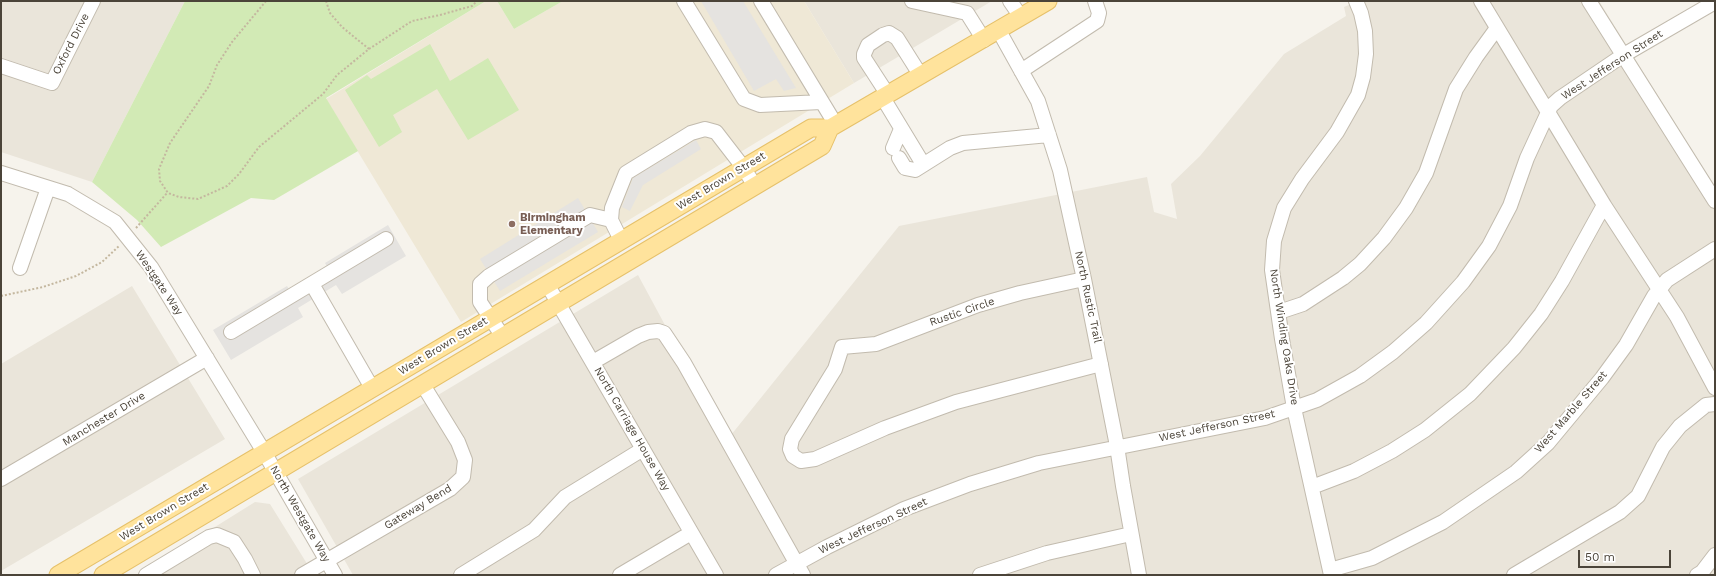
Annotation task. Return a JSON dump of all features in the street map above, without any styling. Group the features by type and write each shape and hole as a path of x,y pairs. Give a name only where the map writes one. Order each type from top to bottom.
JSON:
{"main road":[{"name":"West Brown Street","path":"58,575 811,128 833,127 984,40 1048,1"},
{"name":"West Brown Street","path":"103,575 822,146 833,127"}],"street":[{"name":"Oxford Drive","path":"1,66 52,83 93,1"},
{"path":"684,1 744,99 760,105 821,102"},
{"path":"761,1 821,102 833,127"},
{"path":"912,1 967,13 984,40"},
{"path":"1010,1 1022,17"},
{"path":"1021,71 1097,21 1099,14 1095,1"},
{"name":"North Winding Oaks Drive","path":"1330,572 1294,408 1272,270 1274,242 1284,208 1302,179 1347,115 1358,94 1363,77 1366,54 1365,31 1357,1"},
{"path":"1481,1 1604,205 1676,317 1715,388"},
{"path":"1589,1 1622,56 1715,201"},
{"name":"West Jefferson Street","path":"776,575 799,569 904,509 970,484 1039,463 1118,446 1265,418 1317,400 1360,376 1393,352 1426,323 1463,282 1489,246 1510,206 1527,158 1548,111 1560,98 1622,56 1715,2"},
{"path":"1278,312 1303,304 1343,278 1360,264 1384,238 1406,208 1426,173 1456,89 1476,57 1497,28"},
{"name":"North Rustic Trail","path":"999,31 1038,101 1060,170 1118,446 1131,534 1139,575"},
{"path":"919,167 864,58 868,45 883,35 889,34 897,38 921,76"},
{"path":"901,129 896,153 905,168 919,167 950,148 963,143 1049,135"},
{"path":"621,240 611,220 612,208 626,173 691,133 705,130 716,132 744,167 755,186"},
{"name":"Westgate Way","path":"1,173 68,194 115,222 151,267 264,452"},
{"path":"20,268 48,188"},
{"path":"1312,487 1354,471 1392,451 1425,430 1450,411 1486,378 1514,348 1541,314 1562,281 1604,205"},
{"path":"502,337 480,302 480,284 489,276 590,215 611,220"},
{"path":"231,332 386,239"},
{"name":"West Marble Street","path":"1330,572 1372,558 1443,522 1516,472 1548,443 1602,378 1626,345 1644,312 1659,290 1668,280 1680,271 1715,249"},
{"name":"Rustic Circle","path":"1084,279 1020,293 978,305 876,344 842,347 835,369 792,439 790,449 793,456 801,461 815,459 885,428 956,402 1101,364"},
{"path":"312,284 372,388"},
{"name":"North Carriage House Way","path":"547,284 716,575"},
{"path":"593,362 638,336 648,332 658,331 664,333 684,364 799,569"},
{"name":"Manchester Drive","path":"1,479 207,358"},
{"name":"Gateway Bend","path":"302,575 450,489 463,477 466,460 458,442 423,385"},
{"path":"1514,575 1620,512 1638,496 1663,447 1680,426 1706,405 1715,404"},
{"path":"461,575 534,530 564,497 643,448"},
{"name":"North Westgate Way","path":"264,452 335,575"},
{"path":"620,575 691,533"},
{"path":"980,575 1047,553 1131,534"},
{"path":"146,575 209,537 217,535 234,542 245,558 253,575"},
{"path":"1697,575 1702,572 1715,555"}],"path":[{"path":"266,1 232,42 217,65 208,86 170,142 159,169 160,181 168,193 179,197 198,199 227,186 240,174 259,146 323,94 337,75 369,49 412,21 466,8 472,6 477,1"},
{"path":"326,1 330,13 342,27 369,49"},
{"path":"1,296 43,287 76,276 102,262 128,237 168,193"}],"shaded area":[{"path":"1,1 185,1 92,182 1,152"},
{"name":"Birmingham Elementary","path":"486,1 497,1 514,29 563,1 804,1 854,83 461,322 326,99"},
{"path":"701,1 743,1 796,88 784,91 776,79 754,91"},
{"path":"804,1 992,1 854,83"},
{"path":"1358,1 1599,1 1715,187 1715,575 353,575 298,479 638,275 727,440 899,226 1147,177 1154,212 1177,219 1171,184 1200,156 1284,54 1346,16 1344,7"},
{"path":"696,140 701,149 643,185 630,211 622,207 633,178"},
{"path":"578,198 598,232 500,291 480,259"},
{"path":"388,225 406,256 342,294 336,285 298,308 303,317 231,360 213,330 287,286 292,294 330,272 325,263"},
{"path":"132,286 225,439 1,571 1,364"},
{"path":"255,502 270,504 314,575 138,575"}],"green space":[{"path":"185,1 486,1 326,98 358,151 274,200 251,198 161,247 137,220 92,182"},
{"path":"497,1 563,1 514,29"},
{"path":"430,44 450,81 488,58 519,110 468,140 437,89 393,115 402,132 379,147 345,90 367,75 371,79"}],"place":[{"name":"Birmingham Elementary","path":"512,224"}]}
